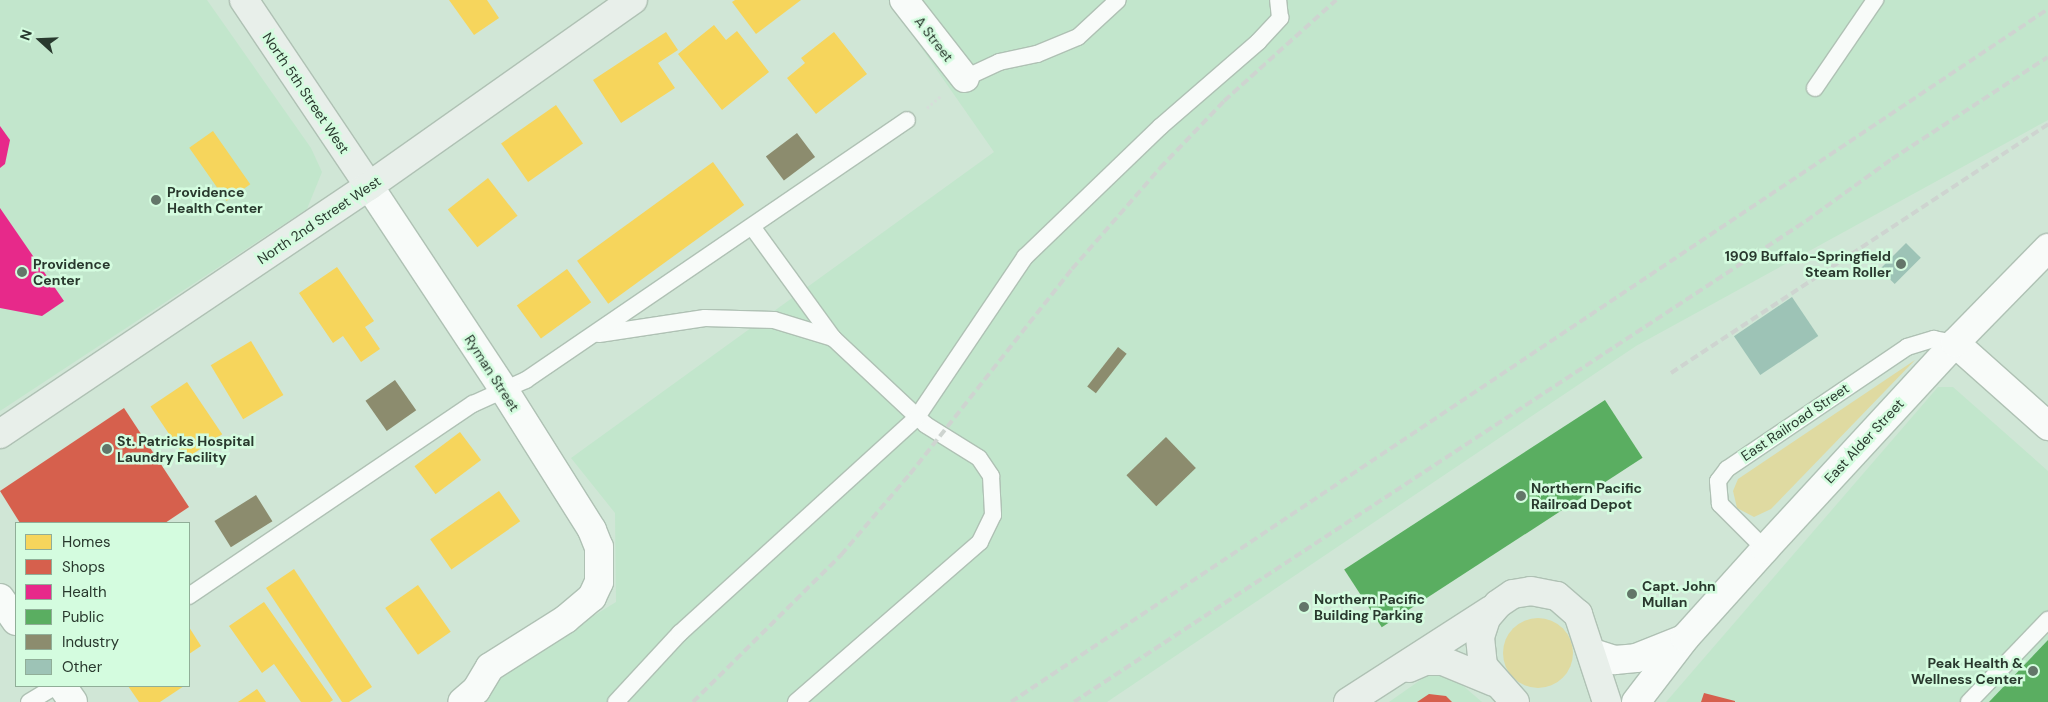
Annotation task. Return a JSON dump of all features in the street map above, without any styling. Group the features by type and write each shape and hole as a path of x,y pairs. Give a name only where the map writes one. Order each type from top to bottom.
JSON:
{"street":[{"name":"North 5th Street West","path":"244,0 369,186"},
{"name":"North 2nd Street West","path":"0,434 369,186 633,0"},
{"name":"A Street","path":"904,0 965,78"},
{"name":"Ryman Street","path":"369,186 504,390 592,530 601,565 599,582 592,597 582,608 490,667 476,690 462,702"},
{"name":"East Alder Street","path":"1636,702 1685,638 1765,549 1955,342 2048,248"},
{"path":"1955,342 2048,426"},
{"path":"1348,702 1491,610 1505,598 1522,592 1540,591 1557,596 1578,614 1593,653 1607,702"},
{"path":"0,598 15,620"},
{"path":"1491,610 1482,627 1479,647 1483,666 1494,682 1515,702"},
{"name":"East Alder Street","path":"1593,653 1615,660 1636,658 1685,638"},
{"path":"1380,680 1425,661 1443,661 1494,682"},
{"path":"63,687 73,702"}],"lane":[{"path":"965,78 999,62 1037,54 1078,37 1118,0"},
{"path":"616,702 680,633 916,417 1025,257 1160,127 1258,42 1280,18 1278,0"},
{"path":"1816,88 1875,0"},
{"path":"190,595 473,404 526,380 578,342 753,228 907,120"},
{"path":"753,228 832,338 916,417 979,458 991,476 993,515 980,542 796,702"},
{"path":"578,342 604,332 706,318 774,320 832,338"},
{"name":"East Railroad Street","path":"1765,549 1720,504 1718,481 1727,469 1907,347 1934,339 1955,342"},
{"path":"1970,702 2048,620"},
{"path":"29,702 54,687"}],"path":[{"path":"907,120 965,78"}],"shaded area":[{"name":"Providence Health Center","path":"0,0 207,0 311,148 322,172 307,209 0,411"},
{"path":"888,0 2048,0 2048,120 1636,346 1107,702 480,702 499,674 616,602 615,513 571,458 994,152"},
{"path":"1915,360 1771,509 1754,517 1737,508 1733,491 1738,479"},
{"path":"1938,387 1953,387 2048,471 2048,702 1666,702"},
{"path":"1531,618 1545,618 1558,624 1567,633 1573,646 1571,666 1563,678 1545,688 1531,688 1518,682 1509,673 1503,660 1503,646 1509,633 1518,624"},
{"path":"1429,674 1454,678 1482,702 1389,702"}],"building: Homes":[{"path":"449,0 487,0 499,18 474,35"},
{"path":"735,0 801,0 756,34 732,2"},
{"path":"714,25 726,40 737,31 769,72 722,110 678,54"},
{"path":"666,32 678,50 658,63 675,88 621,123 593,80"},
{"path":"834,32 867,74 816,114 787,78 805,63 801,58"},
{"path":"556,105 583,144 528,182 501,143"},
{"path":"213,131 250,184 227,201 189,148"},
{"path":"713,162 744,205 608,304 577,261"},
{"path":"488,178 518,216 477,247 448,209"},
{"path":"337,267 374,321 365,327 380,349 361,362 343,336 333,343 299,293"},
{"path":"567,269 591,302 541,339 517,305"},
{"path":"251,341 283,395 243,419 211,365"},
{"path":"187,382 222,434 186,459 151,407"},
{"path":"460,432 481,460 436,494 414,466"},
{"path":"499,491 520,521 451,569 430,539"},
{"path":"294,569 372,687 349,702 342,702 266,588"},
{"path":"418,585 451,632 418,655 385,608"},
{"path":"264,602 333,700 330,702 301,702 274,664 262,673 229,626"},
{"path":"190,629 201,646 190,653"},
{"path":"129,687 182,687 160,702 139,702"},
{"path":"257,689 266,702 238,702"}],"building: Shops":[{"name":"St. Patricks Hospital Laundry Facility","path":"124,408 189,507 166,522 19,522 0,491"},
{"path":"1704,693 1735,701 1735,702 1701,702"},
{"path":"1429,694 1446,696 1452,702 1417,702"}],"building: Health":[{"path":"0,126 10,140 5,164 0,168"},
{"name":"Providence Center","path":"0,208 64,301 42,316 0,308"}],"building: Public":[{"name":"Northern Pacific Railroad Depot","path":"1605,400 1643,458 1382,627 1344,569"},
{"name":"Peak Health & Wellness Center","path":"2048,640 2048,702 1989,702"}],"building: Industry":[{"path":"797,133 815,157 784,180 766,156"},
{"path":"1118,347 1127,354 1096,393 1087,386"},
{"path":"395,380 416,410 387,431 366,401"},
{"path":"1166,437 1196,468 1156,506 1126,475"},
{"path":"256,495 272,521 231,547 214,521"}],"building: Other":[{"name":"1909 Buffalo-Springfield Steam Roller","path":"1906,243 1921,258 1895,284 1880,269"},
{"path":"1792,297 1818,336 1760,375 1734,336"}],"railway":[{"path":"693,702 841,555 910,474 1072,269 1160,168 1224,101 1336,0"},
{"path":"1011,702 2048,9"},
{"path":"1074,702 1806,221 1892,159 2048,57"},
{"path":"1671,373 2048,124"}],"place":[{"name":"Providence Health Center","path":"156,200"},
{"name":"1909 Buffalo-Springfield Steam Roller","path":"1901,264"},
{"name":"Providence Center","path":"22,272"},
{"name":"St. Patricks Hospital Laundry Facility","path":"107,449"},
{"name":"Northern Pacific Railroad Depot","path":"1521,496"},
{"name":"Capt. John Mullan","path":"1632,594"},
{"name":"Northern Pacific Building Parking","path":"1304,607"},
{"name":"Peak Health & Wellness Center","path":"2033,671"}]}
